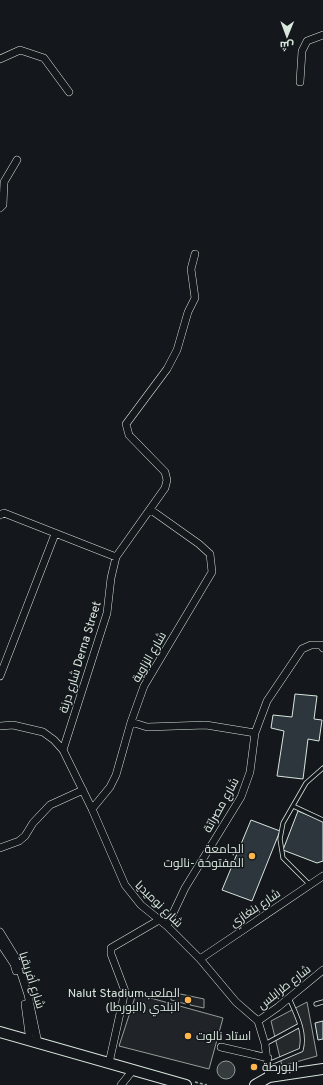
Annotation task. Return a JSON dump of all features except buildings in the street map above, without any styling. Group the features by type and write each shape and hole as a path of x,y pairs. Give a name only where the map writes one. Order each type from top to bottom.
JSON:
{"main road":[{"path":"0,1032 34,1039 108,1064 181,1084"},
{"path":"255,1085 323,1070"}],"street":[{"path":"300,82 302,51 307,41 323,35"},
{"path":"0,59 20,50 44,58 69,92"},
{"path":"0,208 3,205 4,182 17,160"},
{"name":"شارع درنة Derna Street","path":"63,750 107,613 111,578 116,557 142,520 151,510 165,488 167,480 165,472 129,435 126,424 166,369 177,350 188,312 195,298 191,269 195,254"},
{"name":"شارع الزاوية","path":"92,809 110,787 116,775 131,722 144,686 212,572 210,554 199,544 151,510"},
{"path":"0,515 4,513 116,557"},
{"path":"0,676 55,534"},
{"name":"شارع مصراتة","path":"167,926 185,888 240,797 250,772 255,733 267,701 302,648 311,645 321,645 323,648"},
{"path":"131,722 147,727 206,725 255,733"},
{"name":"شارع نوميديا","path":"0,726 13,725 43,732 54,740 63,750 92,809 125,885 141,905 167,926 200,959 236,1002 258,1021"},
{"path":"0,848 19,841 25,836 33,822 50,805 83,790"},
{"name":"شارع بنغازي","path":"200,959 323,876"},
{"path":"108,1064 125,991 111,954 111,948 159,920"},
{"name":"شارع أفريقيا","path":"0,932 16,958 28,995 34,1039"},
{"name":"شارع أفريقيا","path":"0,944 14,964 34,1039"},
{"name":"شارع طرابلس","path":"258,1021 323,970"},
{"path":"258,1021 265,1044 270,1081"},
{"path":"221,1047 268,1061"},
{"path":"121,1085 133,1070"}],"lane":[{"path":"310,885 283,858 280,839 283,823 306,783 323,768"},
{"path":"293,806 323,820"},
{"path":"268,1061 299,1052 303,1042 300,1026 289,998"},
{"path":"316,1004 323,1002"},
{"path":"265,1044 300,1026"}],"shaded area":[{"name":"Nalut Stadiumالملعب البلدي (البورطا)","path":"171,992 204,999 204,1008 190,1005 190,1002 186,1001 186,1004 171,1000"},
{"path":"136,994 223,1018 209,1069 119,1046"},
{"path":"307,1002 317,1056 282,1066 271,1021"},
{"path":"222,1061 230,1061 235,1066 233,1077 230,1079 222,1079 217,1074 217,1066"}],"place":[{"name":"الجامعة المفتوحة -نالوت","path":"252,856"},
{"name":"Nalut Stadiumالملعب البلدي (البورطا)","path":"188,1000"},
{"name":"استاد نالوت","path":"188,1036"},
{"name":"البورطة","path":"254,1067"}]}
